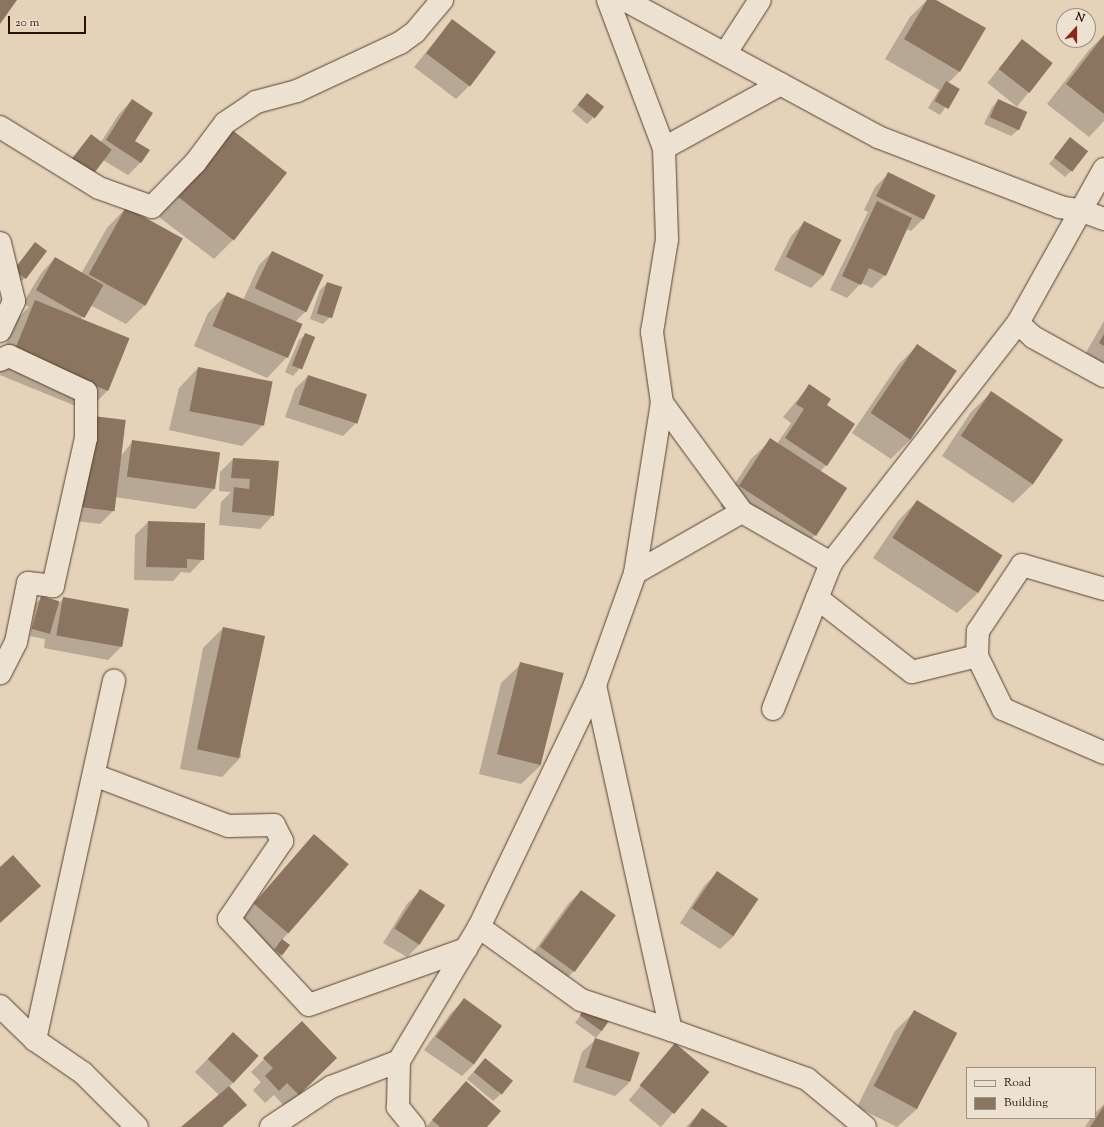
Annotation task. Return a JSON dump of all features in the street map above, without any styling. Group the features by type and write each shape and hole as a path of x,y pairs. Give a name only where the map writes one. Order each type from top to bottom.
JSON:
{"street":[{"path":"0,127 99,188 152,206 195,163 225,122 256,102 297,91 400,43 415,32 442,0"},
{"path":"414,1127 398,1107 399,1060 479,926 595,685 635,573 662,404 652,332 667,239 664,148 608,0"},
{"path":"625,0 878,137 1060,207 1082,211 1104,220"},
{"path":"725,54 760,0"},
{"path":"664,148 780,84"},
{"path":"773,709 831,563 1018,323 1082,211 1104,169"},
{"path":"0,243 14,301 0,331"},
{"path":"1018,323 1033,337 1104,376"},
{"path":"0,360 9,356 86,392 86,438 53,586 28,583 16,642 0,673"},
{"path":"662,404 742,512 831,563"},
{"path":"635,573 742,512"},
{"path":"1104,589 1022,565 978,631 977,656 1003,709 1104,753"},
{"path":"817,598 912,672 977,656"},
{"path":"35,1040 114,681"},
{"path":"595,685 672,1030"},
{"path":"94,775 228,826 274,825 282,841 230,919 309,1004 466,949"},
{"path":"479,926 581,1000 672,1030 807,1079 865,1127"},
{"path":"0,1006 35,1040 83,1073 137,1127"},
{"path":"271,1127 330,1087 399,1060"}],"building":[{"path":"0,0 17,0 0,24"},
{"path":"927,0 936,0 986,28 960,72 904,39"},
{"path":"452,19 496,52 470,86 426,53"},
{"path":"1104,35 1104,114 1066,84 1094,48 1096,48 1096,45"},
{"path":"1022,39 1053,63 1029,93 999,69"},
{"path":"946,81 960,89 948,109 934,101"},
{"path":"587,93 604,107 595,119 578,105"},
{"path":"132,99 153,113 135,141 150,150 141,163 106,140"},
{"path":"998,99 1027,112 1019,130 990,117"},
{"path":"231,129 287,173 234,240 178,197"},
{"path":"91,134 112,150 93,174 72,159"},
{"path":"1070,137 1088,151 1072,172 1054,157"},
{"path":"888,172 936,195 924,220 876,196"},
{"path":"877,201 912,218 886,276 869,268 861,285 842,276"},
{"path":"126,207 183,239 146,306 89,274"},
{"path":"804,221 841,240 823,276 786,257"},
{"path":"35,242 47,251 26,279 14,270"},
{"path":"272,251 324,275 306,312 255,288"},
{"path":"55,257 103,285 84,318 36,290"},
{"path":"327,282 342,287 332,318 317,313"},
{"path":"227,292 302,324 288,358 213,326"},
{"path":"35,300 130,338 108,391 14,353"},
{"path":"305,333 315,337 302,370 292,365"},
{"path":"1104,334 1104,346 1099,343"},
{"path":"917,344 957,371 910,440 871,413"},
{"path":"198,367 273,382 264,426 189,411"},
{"path":"308,375 367,394 357,424 298,404"},
{"path":"809,384 831,399 827,405 855,424 827,466 785,438 804,409 796,404"},
{"path":"991,391 1063,440 1033,484 961,436"},
{"path":"93,416 126,420 115,511 82,507"},
{"path":"770,438 847,488 816,536 739,486"},
{"path":"132,440 220,452 215,489 127,477"},
{"path":"233,458 279,461 274,516 232,512 234,487 249,489 250,479 231,478"},
{"path":"917,500 1003,556 978,593 892,538"},
{"path":"148,521 205,523 204,560 187,559 187,568 146,567"},
{"path":"41,596 59,601 50,634 32,629"},
{"path":"63,597 129,609 122,647 56,635"},
{"path":"223,627 265,636 239,758 197,749"},
{"path":"520,662 564,673 541,765 497,754"},
{"path":"314,834 349,864 288,934 254,903"},
{"path":"13,855 41,886 0,923 0,867"},
{"path":"717,871 758,899 733,936 692,908"},
{"path":"420,889 445,905 420,945 394,928"},
{"path":"581,890 616,915 575,972 540,947"},
{"path":"282,939 290,945 282,955 274,949"},
{"path":"464,998 502,1026 474,1064 436,1037"},
{"path":"588,1004 610,1020 602,1031 580,1015"},
{"path":"914,1010 957,1033 917,1109 874,1086"},
{"path":"302,1021 337,1058 299,1095 287,1083 279,1091 265,1076 273,1068 263,1058"},
{"path":"233,1032 259,1056 233,1083 208,1059"},
{"path":"595,1038 640,1053 630,1082 585,1067"},
{"path":"675,1043 709,1072 674,1114 640,1085"},
{"path":"485,1058 513,1081 502,1095 474,1072"},
{"path":"466,1081 501,1111 487,1127 440,1127 432,1120"},
{"path":"229,1086 247,1105 222,1127 181,1127"},
{"path":"1104,1106 1104,1127 1090,1127"},
{"path":"702,1108 728,1127 689,1127"}]}
